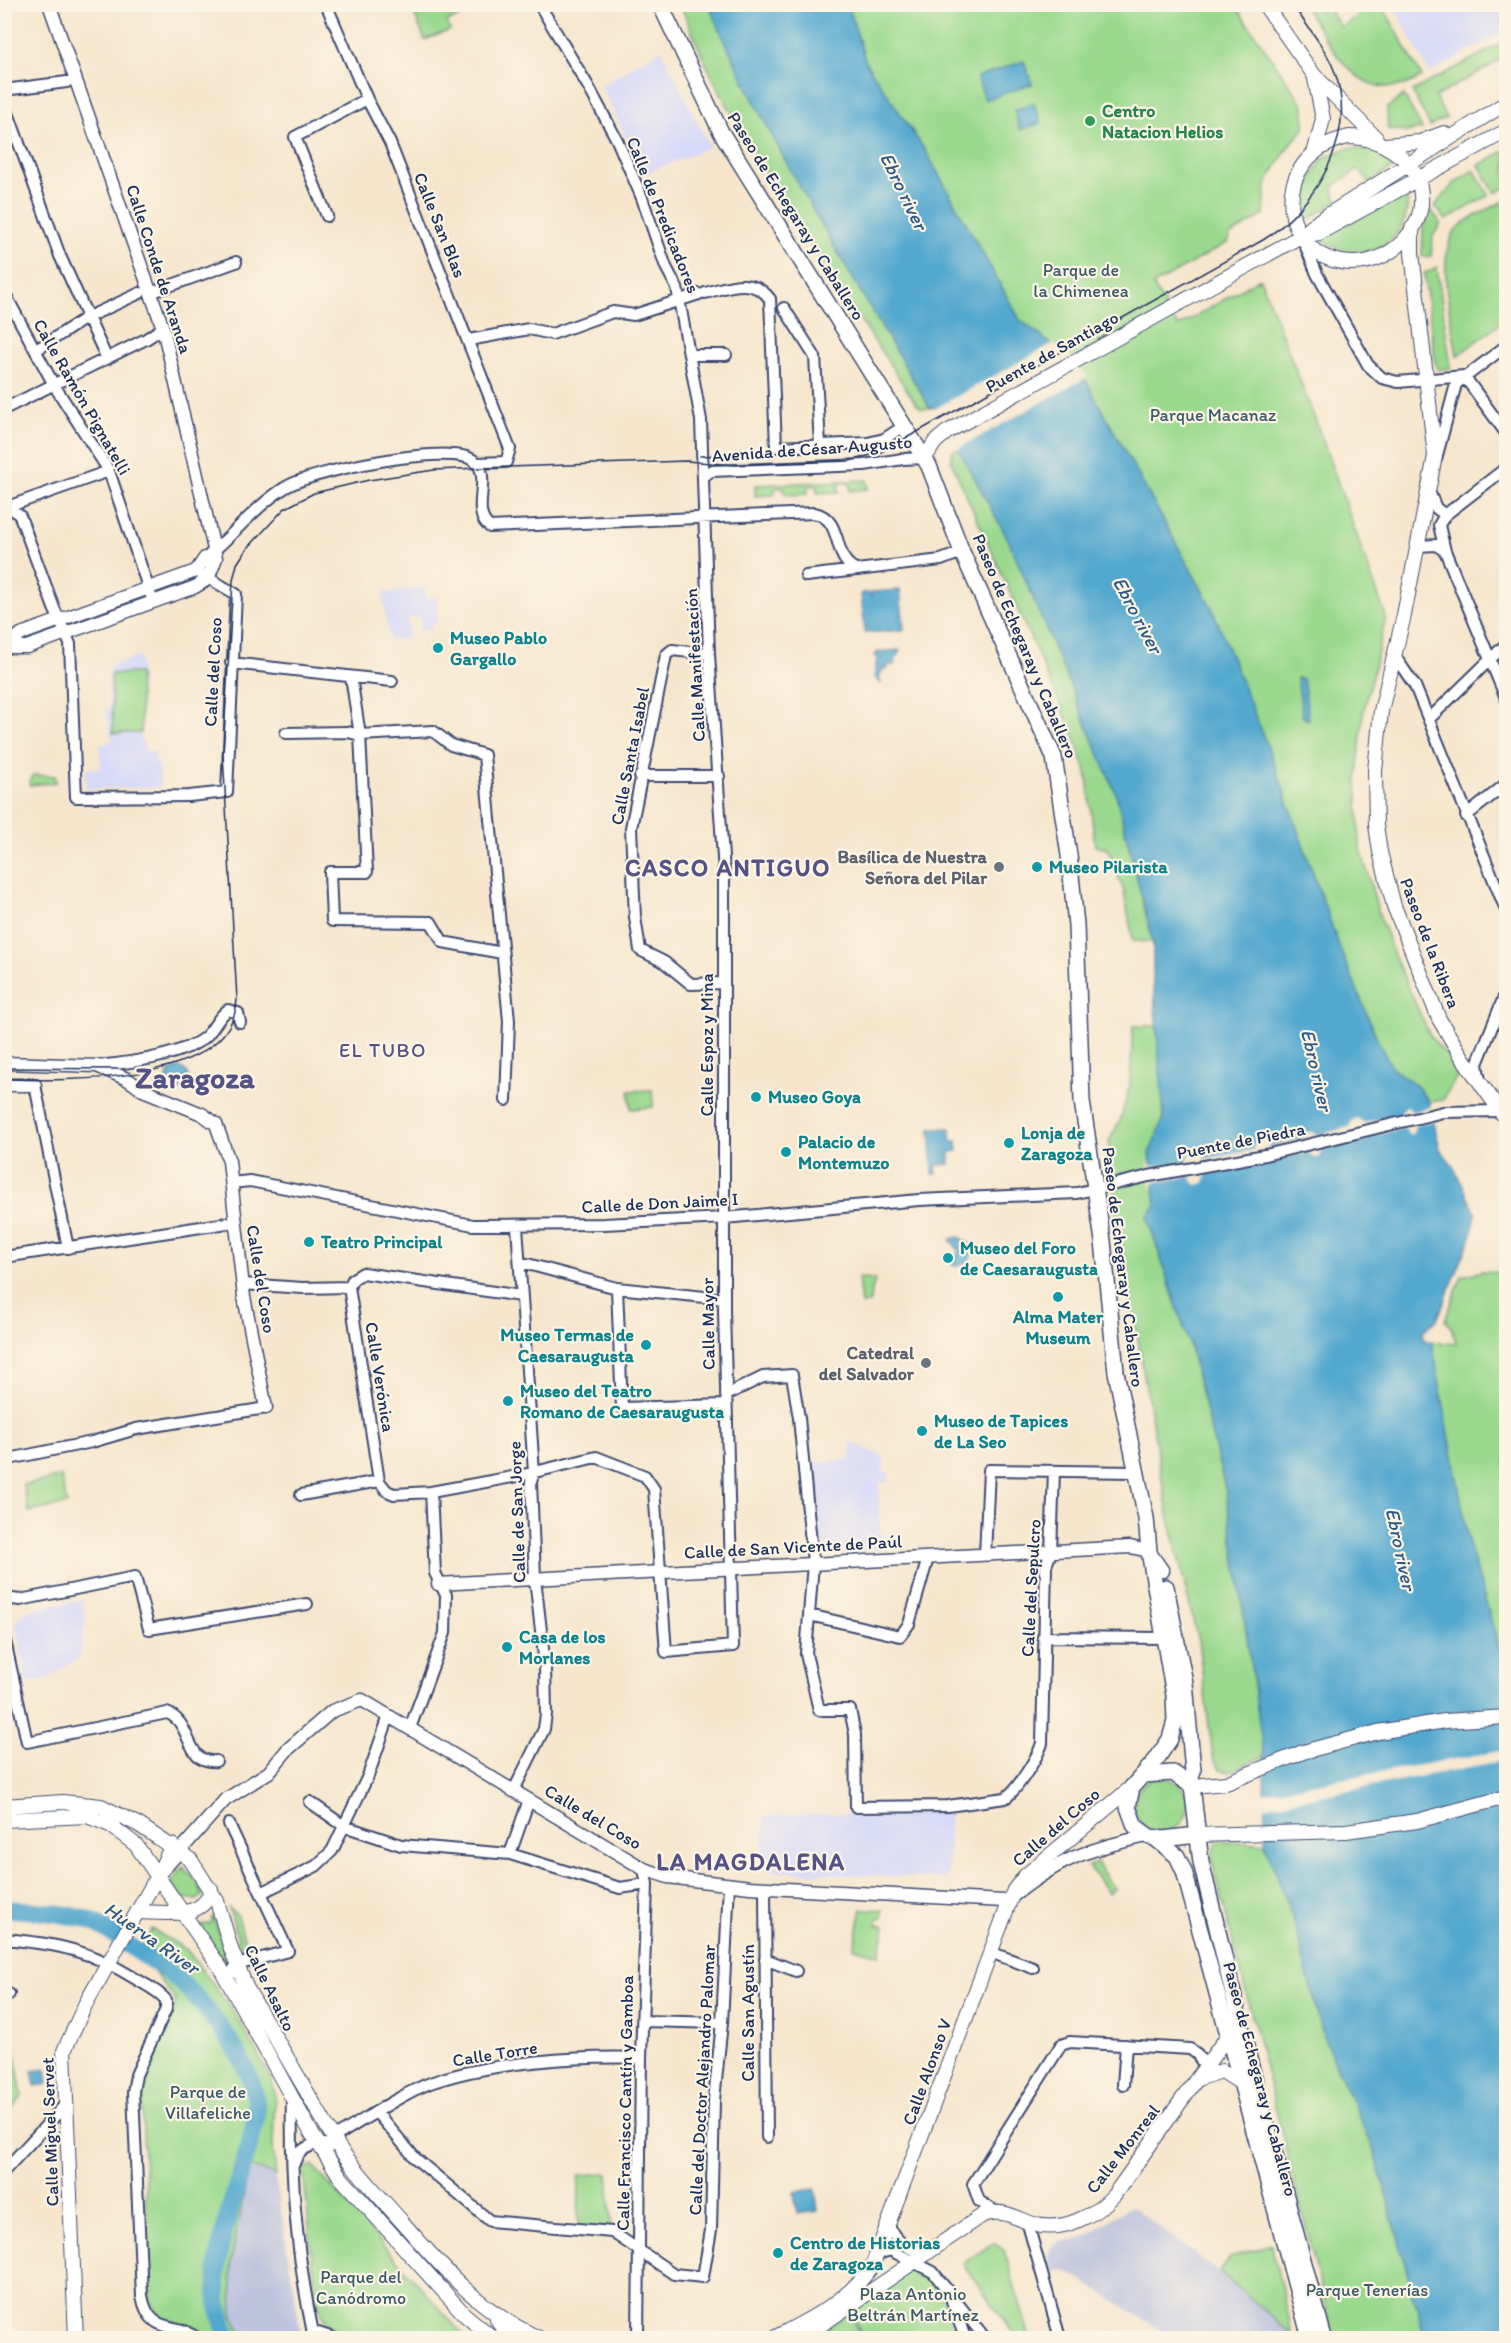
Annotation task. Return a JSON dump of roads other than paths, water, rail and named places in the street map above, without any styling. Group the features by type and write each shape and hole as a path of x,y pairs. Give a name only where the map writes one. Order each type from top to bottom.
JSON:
{"main road":[{"name":"Paseo de Echegaray y Caballero","path":"660,4 721,132 924,458 962,552 1050,745 1059,775 1079,962 1082,1101 1095,1189 1116,1372 1146,1518 1163,1571 1187,1696 1193,1771 1191,1784"},
{"path":"1264,4 1314,75 1364,128 1385,145 1407,164 1417,180 1421,194 1421,203 1412,228 1403,242 1384,256 1353,263 1318,251 1301,236 1293,217 1291,194 1298,170 1315,150 1330,141 1349,137 1361,137 1385,145 1420,142 1506,103"},
{"path":"1314,75 1323,119 1315,150"},
{"path":"1301,236 1320,220 1485,114"},
{"path":"1301,236 1319,233 1506,131"},
{"name":"Paseo de la Ribera","path":"1412,228 1412,253 1428,380 1435,462 1419,546 1385,689 1377,743 1374,797 1380,852 1394,906 1439,1019 1481,1084 1505,1114"},
{"name":"Puente de Santiago","path":"924,458 935,442 947,432 1301,236"},
{"name":"Paseo de Echegaray y Caballero","path":"1143,1775 1162,1753 1173,1731 1174,1695 1149,1551 1146,1518"},
{"path":"1506,1717 1445,1721 1378,1732 1303,1752 1226,1783 1191,1784 1173,1773 1156,1772 1143,1775 1132,1787 1128,1808 1130,1818 1152,1838 1234,1833 1302,1834 1380,1827 1427,1819 1506,1797"},
{"path":"1191,1784 1197,1834"},
{"name":"Calle del Coso","path":"1008,1900 1025,1876 1132,1787"},
{"name":"Calle Asalto","path":"4,1806 63,1802 101,1806 119,1813 175,1848 194,1863 211,1889 220,1909 236,1965 259,2011 337,2143 358,2174 464,2290 490,2310 539,2338"},
{"name":"Calle Asalto","path":"4,1820 72,1815 100,1820 131,1840 158,1875 228,1979 317,2143 353,2193 465,2315 493,2338"},
{"name":"Paseo de Echegaray y Caballero","path":"1197,1834 1201,1862 1237,2012 1324,2338"},
{"name":"Paseo de Echegaray y Caballero","path":"1152,1838 1173,1851 1184,1870 1310,2338"},
{"name":"Calle Miguel Servet","path":"75,2338 65,2105 65,2047 109,1960 175,1848"},
{"path":"135,1915 195,1911 204,1906 211,1889"},
{"name":"Calle Alonso V","path":"876,2255 1008,1900"},
{"name":"Calle Monreal","path":"1027,2221 1047,2226 1069,2223 1089,2216 1107,2203 1228,2037 1237,2012"},
{"path":"1203,2073 1222,2071 1241,2083"},
{"path":"802,2338 983,2215 996,2212 1027,2221"},
{"path":"774,2338 799,2325 854,2288 868,2272 876,2255"},
{"name":"Calle Asalto","path":"490,2310 509,2338"},
{"path":"465,2315 478,2338"}],"street":[{"name":"Calle Conde de Aranda","path":"49,4 145,293 162,328 211,554"},
{"name":"Calle San Blas","path":"326,4 367,99 390,143 510,449 506,462 477,463"},
{"name":"Calle de Predicadores","path":"539,4 588,86 626,159 681,302 701,420 701,456"},
{"path":"4,90 67,82"},
{"path":"327,216 295,137 367,99"},
{"path":"4,102 60,256 86,318 107,359"},
{"path":"1301,236 1317,274 1373,370 1392,381 1464,376"},
{"path":"36,350 86,318 145,293 236,262"},
{"name":"Avenida de César Augusto","path":"681,302 702,293 748,284 768,296 771,315 774,442 820,445 876,441 904,426"},
{"name":"Calle Ramón Pignatelli","path":"4,292 54,385 109,471 154,602"},
{"path":"469,340 529,329 548,334 613,312 634,315 681,302"},
{"path":"784,308 815,357 820,445"},
{"path":"4,409 107,359 162,328"},
{"path":"1435,462 1454,387 1464,376 1506,346"},
{"path":"691,355 726,355"},
{"path":"1464,376 1506,433"},
{"path":"6,647 21,634 196,571 211,554 281,491 307,478 405,457 460,455 477,463 481,474 482,517 490,527 820,514 828,519 835,529 847,564 859,570"},
{"name":"Calle Manifestación","path":"701,456 709,654 724,872"},
{"name":"Avenida de César Augusto","path":"703,477 711,471 864,465 924,458"},
{"path":"1506,468 1445,515 1439,525 1445,551 1506,698"},
{"path":"7,507 109,471"},
{"path":"1430,494 1436,508 1445,515"},
{"path":"7,507 20,516 59,621 67,633"},
{"path":"1419,546 1436,545 1445,551"},
{"path":"806,576 941,560 962,552"},
{"path":"6,647 27,647 195,587 208,579 215,564 211,554"},
{"name":"Calle del Coso","path":"67,633 70,644 76,797 217,794 228,789 231,663 236,594 196,571"},
{"path":"1429,719 1506,644"},
{"name":"Calle Santa Isabel","path":"709,654 672,650 666,655 631,828 632,872 638,946 642,952 664,962 691,984 723,983"},
{"path":"1394,655 1415,686 1506,910"},
{"path":"231,663 392,681"},
{"path":"351,677 360,735 367,872 330,872 332,921 431,922 440,939 446,944 502,953"},
{"path":"286,733 348,732 360,735 433,731 451,745 482,753 486,758 509,1021 506,1100"},
{"path":"640,776 718,776"},
{"path":"1466,816 1506,784"},
{"name":"Calle Espoz y Mina","path":"724,872 724,1218"},
{"path":"1481,1084 1477,1064 1506,992"},
{"path":"4,1063 97,1066 142,1060 196,1043 213,1030 228,1010 238,1013 240,1022"},
{"name":"Calle del Coso","path":"97,1066 127,1079 143,1090 212,1120 221,1132 227,1154 242,1284 266,1408"},
{"path":"4,1085 35,1085 68,1248"},
{"name":"Puente de Piedra","path":"1095,1189 1265,1155 1443,1112 1505,1114"},
{"name":"Calle de Don Jaime I","path":"231,1183 250,1181 473,1225 518,1226 724,1218 919,1200 1077,1193 1095,1189"},
{"name":"Calle Mayor","path":"661,1571 666,1652 733,1646 729,1568 724,1218"},
{"path":"4,1257 234,1222"},
{"name":"Calle de San Jorge","path":"514,1790 544,1729 546,1714 545,1666 535,1578 531,1482 534,1472 518,1226"},
{"path":"520,1262 616,1288 724,1299"},
{"path":"242,1284 303,1288 351,1283 363,1273 521,1296"},
{"name":"Calle Verónica","path":"351,1283 379,1481"},
{"path":"616,1288 622,1408 726,1400 763,1377 792,1375 798,1407 813,1563 809,1615 900,1636 909,1624 928,1558"},
{"path":"4,1460 108,1438 146,1427 266,1408"},
{"path":"301,1495 379,1481 387,1491 394,1494 431,1492 534,1472 596,1457 645,1476 652,1483 661,1571"},
{"path":"985,1555 989,1470 1136,1472"},
{"name":"Calle del Sepulcro","path":"809,1615 806,1654 819,1710 850,1710 855,1734 856,1807 953,1806 959,1803 1009,1796 1039,1753 1042,1743 1046,1566 1051,1552 1054,1472"},
{"path":"412,1723 444,1639 446,1595 438,1584 435,1573 431,1492"},
{"name":"Calle de San Vicente de Paúl","path":"438,1584 1130,1547 1149,1551"},
{"path":"1149,1551 1163,1571"},
{"path":"4,1598 14,1601 135,1577 148,1629 307,1604"},
{"path":"4,1636 26,1740 32,1741 164,1713 179,1720 196,1756 205,1761 216,1761"},
{"path":"1043,1637 1165,1638"},
{"name":"Calle del Coso","path":"362,1700 389,1716 412,1723 529,1800 644,1869 668,1877 765,1888 1008,1900 1044,1871 1066,1859 1098,1848 1152,1838"},
{"name":"Calle Miguel Servet","path":"175,1848 225,1800 275,1766 317,1723 338,1708 362,1700"},
{"path":"261,1893 321,1863 332,1851 368,1776 389,1716"},
{"path":"510,1854 529,1800"},
{"path":"310,1802 344,1826 401,1845 510,1854 620,1888 647,1884"},
{"path":"228,1979 236,1965 288,1952 229,1824"},
{"name":"Calle Francisco Cantín y Gamboa","path":"638,2338 641,2058 647,1884 644,1869"},
{"name":"Calle del Doctor Alejandro Palomar","path":"639,2250 674,2274 704,2277 711,2230 714,2100 722,2023 729,1884"},
{"name":"Calle San Agustín","path":"765,1888 767,2137"},
{"path":"4,1939 70,1947 109,1960 166,2000 166,2009 136,2076 133,2092 142,2296 146,2310 156,2322 191,2334 196,2338"},
{"path":"990,1952 1033,1968"},
{"path":"765,1959 796,1971"},
{"path":"644,2021 722,2023"},
{"path":"996,2212 979,2201 974,2184 1053,2055 1066,2043 1190,2049 1197,2054 1203,2073"},
{"path":"1123,2085 1126,2045"},
{"name":"Calle Torre","path":"337,2143 377,2113 431,2083 475,2070 543,2062 641,2058"},
{"path":"292,2094 292,2170 304,2285 313,2335 333,2338"},
{"path":"4,2171 65,2105"},
{"path":"377,2113 415,2158 490,2221 612,2232 639,2250"},
{"path":"292,2170 299,2153 317,2143 337,2143"},
{"path":"1027,2221 1060,2338"},
{"path":"889,2225 897,2239 920,2252 928,2252"},
{"path":"876,2255 890,2250 916,2261 933,2272 985,2338"},
{"path":"950,2295 965,2338"}],"water":[{"name":"Ebro river","path":"709,5 848,5 866,63 926,152 1020,320 1068,357 1087,383 1212,608 1271,755 1340,949 1380,1046 1393,1069 1416,1085 1429,1102 1440,1149 1452,1164 1476,1213 1471,1237 1437,1320 1423,1331 1424,1340 1432,1342 1469,1544 1506,1673 1506,2338 1425,2338 1375,2152 1324,2038 1293,1919 1265,1844 1264,1756 1226,1492 1189,1343 1147,1217 1156,1205 1150,1152 1164,1117 1153,983 1153,942 1116,794 1008,539 935,407 930,408 813,210 758,108"},
{"path":"1024,61 1032,84 985,100 977,77"},
{"path":"1034,103 1041,123 1020,130 1014,110"},
{"path":"900,590 904,630 865,633 861,593 869,593 871,596 872,592"},
{"path":"900,650 893,666 889,663 888,668 883,669 879,678 881,684 874,676 877,659 875,655 878,652"},
{"path":"1297,678 1303,679 1309,720 1303,718"},
{"path":"174,1068 182,1068 189,1075 189,1083 182,1090 174,1090 167,1083 167,1075"},
{"path":"950,1128 951,1141 957,1141 958,1151 950,1152 950,1164 936,1165 937,1174 933,1174 930,1129"},
{"path":"959,1237 970,1244 972,1254 968,1262 954,1266 952,1265 959,1251 950,1239"},
{"path":"46,2069 48,2084 35,2086 32,2071"},
{"path":"815,2189 818,2211 797,2214 794,2192"}],"waterway":[{"name":"Huerva River","path":"4,1909 70,1915 103,1927 165,1969 183,1985 212,2016 238,2054 254,2091 256,2108 252,2135 225,2228 217,2272 217,2294 221,2316 229,2338"}],"tram line":[{"path":"4,1079 66,1080 103,1078 142,1072 178,1063 207,1048 228,1027 237,999 223,754 233,580 237,564 246,550 284,509 314,493 369,480 434,470 686,461 735,465 850,461 881,452 1263,240 1282,226 1300,208 1328,167 1341,120 1340,95 1334,70 1292,4"},
{"path":"700,456 862,449 883,445"},
{"path":"4,1068 118,1069"}],"place":[{"name":"Centro Natacion Helios","path":"1090,121"},
{"name":"Museo Pablo Gargallo","path":"438,648"},
{"name":"Basílica de Nuestra Señora del Pilar","path":"999,867"},
{"name":"Museo Pilarista","path":"1037,867"},
{"name":"Museo Goya","path":"756,1097"},
{"name":"Lonja de Zaragoza","path":"1009,1143"},
{"name":"Palacio de Montemuzo","path":"786,1152"},
{"name":"Teatro Principal","path":"309,1242"},
{"name":"Museo del Foro de Caesaraugusta","path":"948,1258"},
{"name":"Alma Mater Museum","path":"1058,1297"},
{"name":"Museo Termas de Caesaraugusta","path":"646,1345"},
{"name":"Catedral del Salvador","path":"926,1363"},
{"name":"Museo del Teatro Romano de Caesaraugusta","path":"508,1401"},
{"name":"Museo de Tapices de La Seo","path":"922,1431"},
{"name":"Casa de los Morlanes","path":"507,1647"},
{"name":"Centro de Historias de Zaragoza","path":"778,2253"}],"district":[{"name":"CASCO ANTIGUO","path":"728,867"},
{"name":"EL TUBO","path":"383,1050"},
{"name":"Zaragoza","path":"195,1077"},
{"name":"LA MAGDALENA","path":"751,1861"}],"park label":[{"name":"Parque de la Chimenea","path":"1081,280"},
{"name":"Parque Macanaz","path":"1213,415"},
{"name":"Parque de Villafeliche","path":"208,2102"},
{"name":"Parque del Canódromo","path":"361,2287"},
{"name":"Parque Tenerías","path":"1367,2290"},
{"name":"Plaza Antonio Beltrán Martínez","path":"913,2304"}]}
